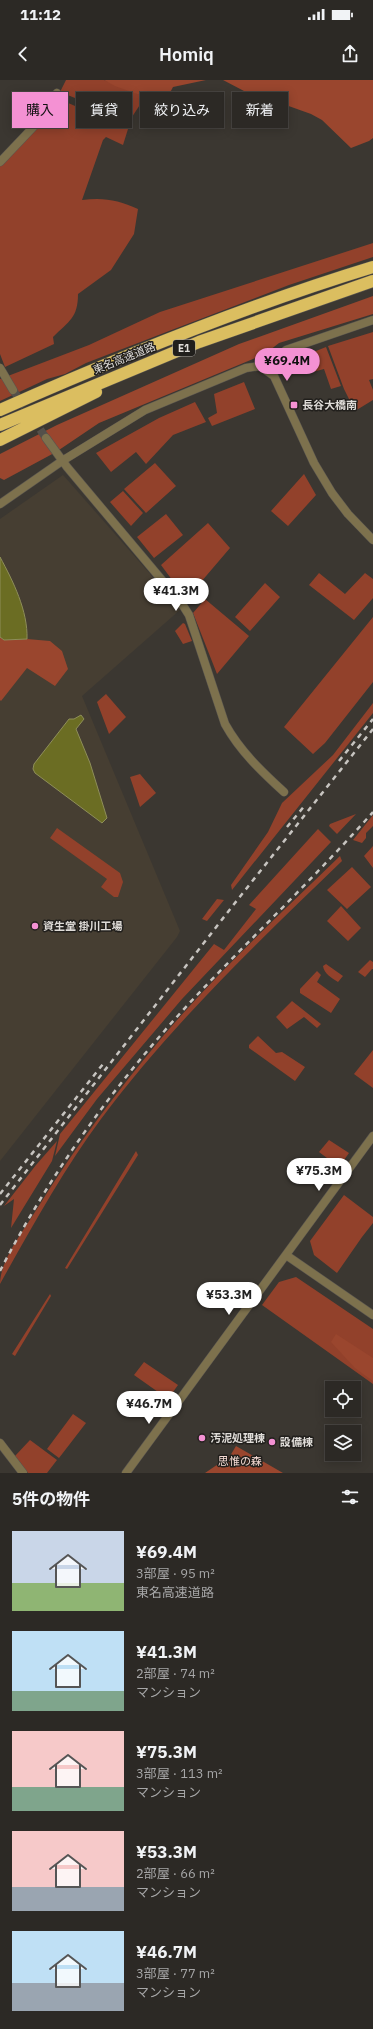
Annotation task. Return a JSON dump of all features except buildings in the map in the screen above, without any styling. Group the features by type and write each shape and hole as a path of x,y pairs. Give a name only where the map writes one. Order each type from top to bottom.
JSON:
{"highway":[{"name":"東名高速道路","path":"0,410 112,361 174,336 266,302 373,267"},
{"name":"東名高速道路","path":"0,425 199,342 373,281"},
{"path":"0,440 199,342"}],"street":[{"path":"0,162 32,128"},
{"path":"267,369 286,350 373,320"},
{"path":"0,504 62,461 145,410 246,368 260,366 267,369 274,376 287,408 314,464 332,493 348,514 373,540"},
{"path":"1,373 13,390"},
{"path":"46,438 62,461 182,604 189,615 225,724 232,736 252,762 284,792"},
{"path":"126,1473 373,1136"},
{"path":"286,1255 373,1316"},
{"path":"0,1443 23,1473"}],"shaded area":[{"path":"66,80 104,80 140,95 140,105 132,117 132,92 76,92 76,98 68,95 68,92 60,92"},
{"path":"68,103 76,106 76,128 128,129 123,145 106,137 103,140 82,200 111,200 124,203 138,209 134,234 111,270 78,294 78,302 74,314 68,323 53,337 54,344 5,367 0,354 0,165 20,146 35,128 68,128"},
{"path":"373,243 373,257 289,285 86,363 65,374 47,379 0,401 0,379 89,345 160,312"},
{"path":"373,332 373,379 369,380 373,390 373,400 355,411 344,389 328,346"},
{"path":"326,347 341,386 331,389 324,369 313,372 306,355"},
{"path":"244,382 255,409 212,426 208,418 217,413 214,394"},
{"path":"195,402 206,422 173,435 146,464 136,452 111,472 96,453 159,418"},
{"path":"155,463 176,486 146,513 124,489"},
{"path":"304,474 316,495 288,526 271,511"},
{"name":"資生堂 掛川工場","path":"63,475 181,609 82,696 180,931 177,937 0,1161 0,519"},
{"path":"123,491 143,513 131,526 110,502"},
{"path":"166,514 183,535 154,558 137,537"},
{"path":"208,523 230,548 189,596 184,596 161,565"},
{"path":"0,557 19,596 27,628 27,639 4,640 0,637"},
{"path":"319,573 345,594 365,573 373,579 373,598 354,620 309,585"},
{"path":"265,583 280,597 250,631 235,617"},
{"path":"205,599 249,636 217,674 193,613"},
{"path":"373,617 373,682 325,743 313,754 284,727"},
{"path":"183,623 185,624 192,641 183,644 175,631"},
{"path":"106,694 126,717 109,734 97,702"},
{"path":"373,703 373,713 232,890 231,885 268,832 282,803 333,755"},
{"path":"81,715 84,719 76,729 90,763 107,818 102,823 35,773 33,769 34,764 69,719 74,719"},
{"path":"140,774 156,793 140,807 130,777"},
{"path":"356,814 337,834 329,826 330,824"},
{"path":"373,815 373,826 366,833 366,838 362,843 353,840"},
{"path":"57,828 120,873 123,882 118,897 114,897 101,887 107,879 50,838"},
{"path":"318,829 331,842 182,999 97,1099 55,1156 60,1134 214,944 224,950 256,909 249,905"},
{"path":"373,846 373,868 364,856"},
{"path":"340,856 342,861 216,985 156,1050 128,1084 87,1138 74,1158 35,1221 0,1284 1,1275 8,1256 19,1237 80,1144 129,1078 164,1035 206,989"},
{"path":"352,867 371,887 347,909 327,890"},
{"path":"217,899 224,900 207,921 202,919"},
{"path":"341,906 361,928 348,941 327,921"},
{"path":"370,960 373,962 373,969 365,977 358,972"},
{"path":"326,964 343,976 338,982 329,976 325,971 323,966"},
{"path":"317,971 321,975 317,982 340,999 331,1013 300,993 300,989"},
{"path":"292,1001 321,1024 317,1028 304,1017 287,1029 276,1017"},
{"path":"258,1036 276,1053 282,1052 305,1067 295,1081 249,1048 249,1045"},
{"path":"373,1050 373,1088 354,1074"},
{"path":"329,1140 349,1153 339,1167 319,1152"},
{"path":"57,1141 52,1161 11,1228 14,1199 4,1206"},
{"path":"136,1151 138,1155 67,1269 65,1268"},
{"path":"344,1195 373,1217 373,1223 337,1273 314,1255 310,1241"},
{"path":"296,1277 373,1329 373,1384 262,1305 279,1282"},
{"path":"50,1294 51,1296 15,1356 12,1354"},
{"path":"144,1362 178,1385 168,1399 134,1375"},
{"path":"73,1414 86,1423 59,1458 47,1449"},
{"path":"30,1440 57,1460 47,1473 28,1473 15,1456"}],"green space":[{"path":"104,80 206,80 173,87 170,92 140,92 140,95 115,86"},
{"path":"223,80 373,80 373,138 351,148 322,120 311,114 288,106 288,92 244,91"},
{"path":"373,296 373,314 279,343 265,354 99,423 56,452 4,480 0,478 0,454 57,425 239,344"},
{"path":"0,637 4,640 27,639 50,641 62,651 68,669 55,686 27,668 1,701"},
{"path":"336,1334 373,1358 373,1381 355,1368 331,1342"},
{"name":"思惟の森","path":"236,1446 283,1473 205,1473 230,1456"}],"tunnel":[{"path":"13,390 46,438"}],"railway":[{"path":"339,761 373,719"},
{"path":"0,1205 231,908 373,729"},
{"path":"287,827 306,804"},
{"path":"0,1271 42,1197 65,1161 114,1092 168,1027 197,995 330,859 373,812"},
{"path":"0,1194 103,1064"}],"place":[{"name":"長谷大橋南","path":"294,405"},
{"name":"資生堂 掛川工場","path":"35,926"},
{"name":"汚泥処理棟","path":"202,1438"},
{"name":"設備棟","path":"272,1442"}]}
